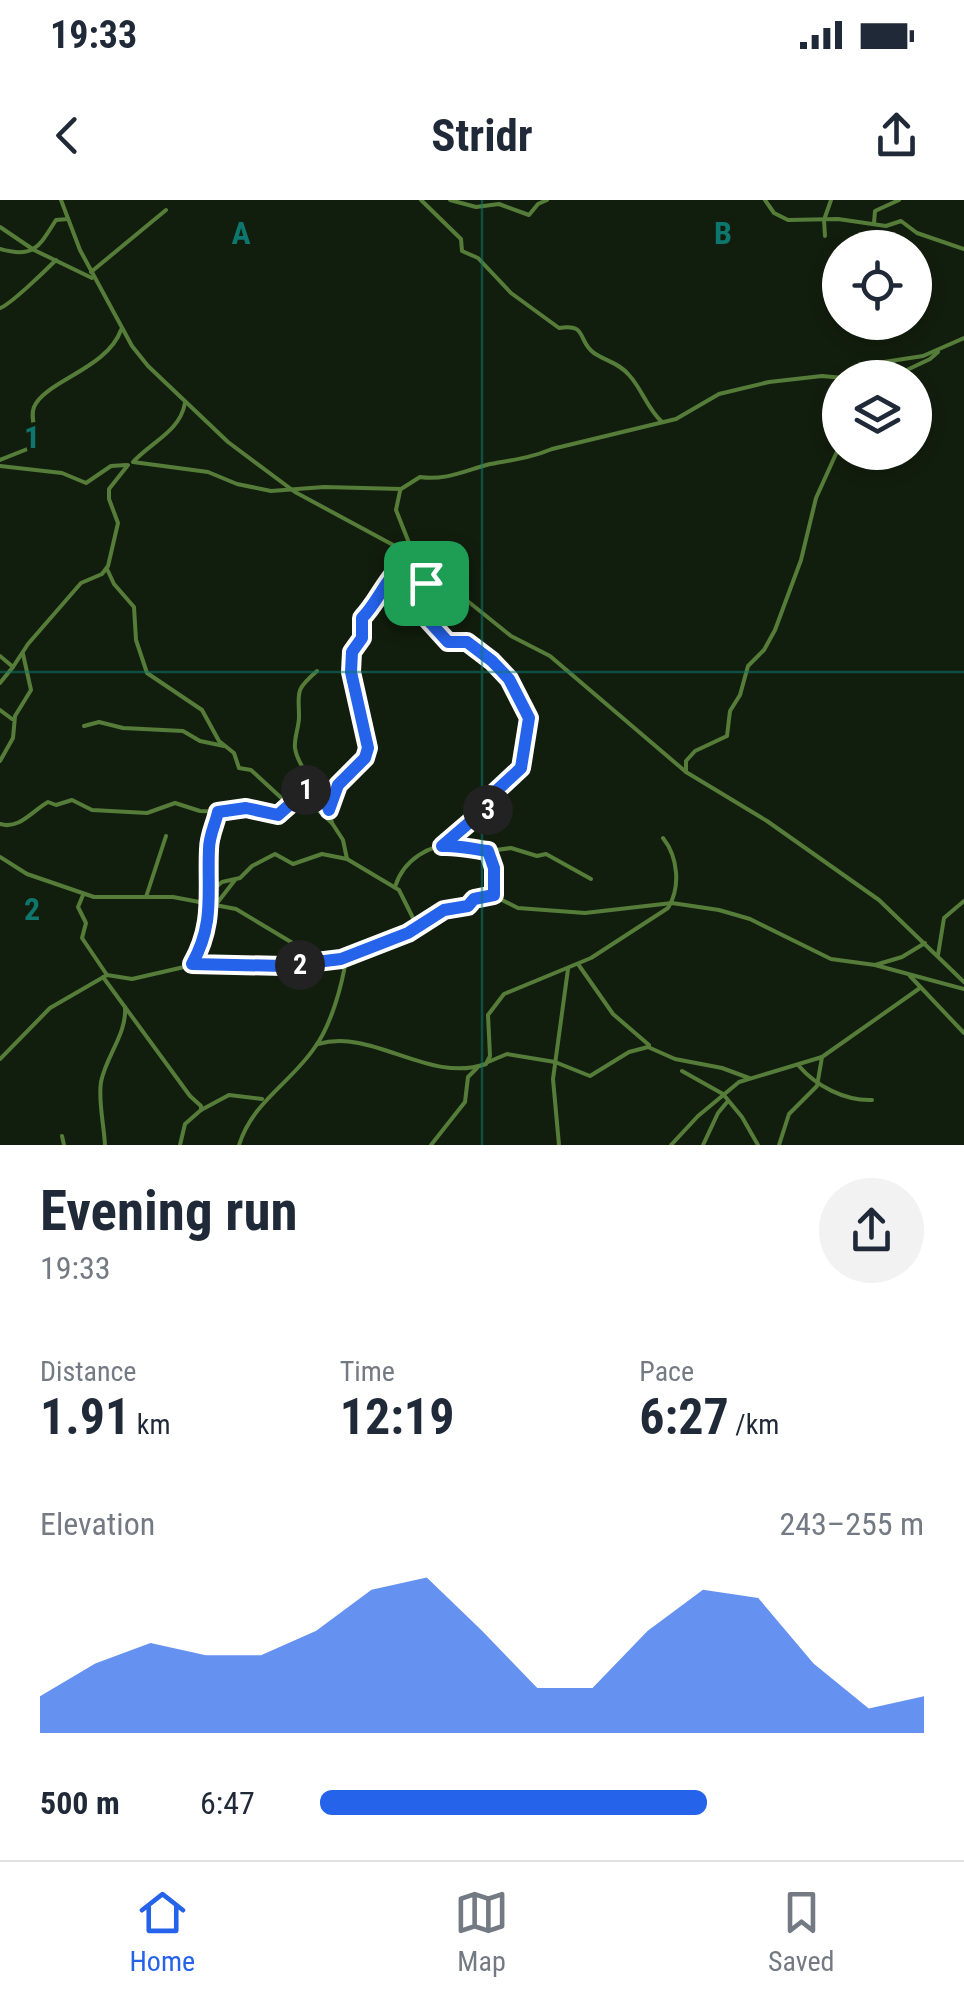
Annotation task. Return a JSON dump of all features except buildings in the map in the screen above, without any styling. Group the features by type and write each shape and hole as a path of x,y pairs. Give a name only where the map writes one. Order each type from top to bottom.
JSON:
{"street":[{"path":"61,200 91,272 122,329 148,366 246,457 295,492 415,558 518,640 554,659 686,772 767,820 879,900 964,986"},
{"path":"420,200 460,238 462,251 478,258 512,293 558,328 578,329 595,354 628,372 642,399 662,422"},
{"path":"450,200 476,206 500,204 529,215 547,200"},
{"path":"765,200 774,213 788,220 886,226 901,221 917,234 964,249"},
{"path":"825,230 831,200"},
{"path":"874,223 875,211 899,200"},
{"path":"91,272 166,210"},
{"path":"0,249 19,253 34,250 48,236 56,220 68,219"},
{"path":"0,228 34,250 96,280"},
{"path":"0,308 9,305 56,260"},
{"path":"0,463 35,446 32,412 43,393 82,373 118,343 122,329"},
{"path":"900,360 916,358 964,338"},
{"path":"928,360 942,347"},
{"path":"415,558 396,510 396,497 420,476 432,479 464,474 485,465 533,457 684,416 719,394 788,378 822,378"},
{"path":"0,683 81,583 106,569 118,523 109,489 130,464 168,434 182,418 186,402"},
{"path":"0,463 24,471 62,473 86,482 111,466 130,464 183,467 263,490 401,489"},
{"path":"686,772 686,761 692,753 727,736 730,711 740,695 748,666 764,650 775,630 800,560 816,498 829,470"},
{"path":"329,810 338,785 365,758 368,748 351,672 352,652 362,638 362,618 378,602 397,570 415,558"},
{"path":"426,566 426,587 437,606 428,620 431,626 448,642 467,642 492,661 509,679 529,718 521,768 493,794 490,809 442,846"},
{"path":"106,569 134,606 136,640 146,671 168,690 200,708 224,746 234,753 239,768 251,770 289,805"},
{"path":"0,761 13,738 14,721 31,690 23,654"},
{"path":"0,656 13,667"},
{"path":"317,671 296,695 300,714 295,740 297,756 322,792 332,823"},
{"path":"0,710 14,721"},
{"path":"84,726 99,722 123,728 183,731 200,741 224,746"},
{"path":"2,826 19,824 48,802 56,805 72,800 92,810 147,813 175,803 200,811 246,808 278,815 313,784"},
{"path":"300,796 306,796 332,823 343,840 346,859"},
{"path":"192,964 203,946 212,906 209,845 218,812"},
{"path":"146,897 166,836"},
{"path":"488,1062 487,1021 496,1001 509,990 607,949 672,903 675,864 672,850 662,838"},
{"path":"395,887 405,866 428,850 458,844 473,850 511,848 539,856 546,854 590,879"},
{"path":"488,851 494,868 494,895"},
{"path":"212,906 235,880 276,854 293,864 322,854 346,859 395,887 405,897 418,926"},
{"path":"0,856 27,874 83,895 178,898 242,910 301,948 330,960"},
{"path":"210,892 220,883 235,880"},
{"path":"83,895 78,907 86,923 82,938 125,1008 201,1110"},
{"path":"0,1059 50,1008 105,976 132,979 192,964 284,966 346,957 408,933 444,910 468,906 474,899 494,895 518,908 585,913 672,903 733,914 831,959 964,986"},
{"path":"938,956 944,918 964,902"},
{"path":"875,965 925,943"},
{"path":"239,1145 263,1100 318,1044 329,1022 346,957"},
{"path":"578,964 612,1014 652,1048 675,1059 749,1078"},
{"path":"559,1145 553,1084 568,968"},
{"path":"910,976 964,1033"},
{"path":"671,1145 723,1094 749,1078 822,1057 920,988"},
{"path":"105,1145 100,1087 126,1022 125,1008"},
{"path":"318,1044 338,1038 451,1070 480,1066"},
{"path":"431,1145 465,1102 468,1077 504,1054 555,1062 590,1076 632,1050 652,1048"},
{"path":"779,1145 789,1114 818,1084 822,1057"},
{"path":"798,1066 818,1084 848,1099 872,1100"},
{"path":"682,1071 723,1094 758,1145"},
{"path":"180,1145 185,1124 201,1110 230,1096 256,1096 263,1100"},
{"path":"704,1145 718,1112 728,1101"},
{"path":"62,1136 64,1145"}],"route":[{"path":"415,558 426,566 426,583 437,606 428,620 431,626 448,642 467,642 492,661 509,679 529,718 521,768 493,794 490,809 442,846 458,844 488,851 494,868 494,895 474,899 468,906 444,910 408,933 341,959 284,966 192,964 203,946 210,906 209,845 218,812 246,808 278,815 313,784 322,792 329,810 338,785 365,758 368,748 351,672 352,652 362,638 362,618 407,561 415,558"}]}
